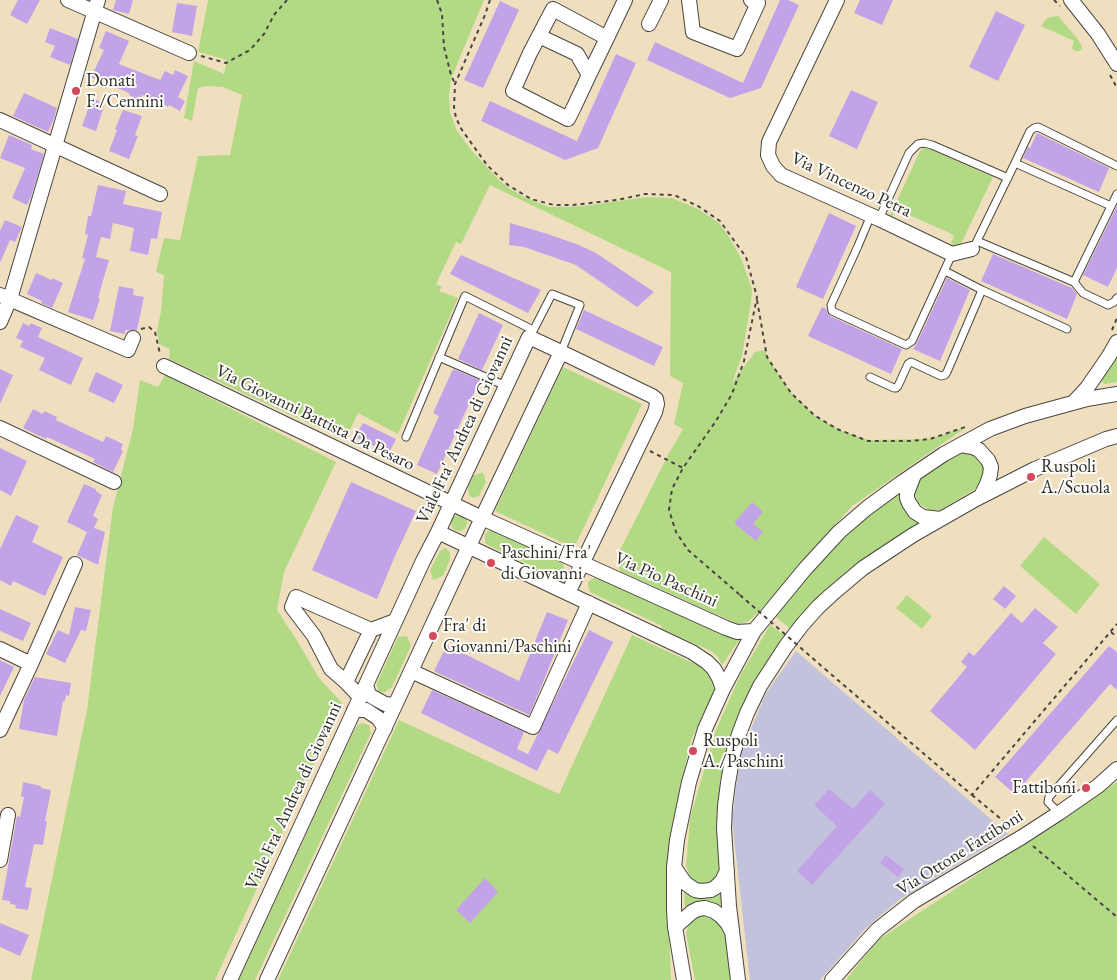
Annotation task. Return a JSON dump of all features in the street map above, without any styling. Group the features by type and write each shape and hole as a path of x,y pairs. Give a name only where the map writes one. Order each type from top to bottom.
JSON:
{"street":[{"path":"68,0 96,6 189,53"},
{"path":"607,38 553,9 513,91 568,119 626,0"},
{"path":"649,24 661,0"},
{"path":"689,0 693,32 737,48 758,3 751,0"},
{"name":"Via Vincenzo Petra","path":"837,0 769,142 768,155 772,166 781,175 952,254"},
{"path":"1071,0 1098,34 1117,64"},
{"path":"0,322 5,297 56,146 96,6"},
{"path":"539,36 577,54 589,75"},
{"path":"0,120 160,194"},
{"path":"952,254 974,245"},
{"path":"5,297 128,350 133,338"},
{"name":"Viale Fra' Andrea di Giovanni","path":"230,980 423,560 531,334 561,352 652,396 656,400 655,412 639,445"},
{"path":"1074,402 1087,388 1109,356 1114,337"},
{"path":"267,980 561,352"},
{"name":"Via Giovanni Battista Da Pesaro","path":"164,366 482,518"},
{"path":"684,980 675,927 674,867 688,789 708,721 754,631 805,569 839,532 867,508 944,454 990,429 1036,412 1087,399 1117,394"},
{"path":"0,428 114,482"},
{"path":"738,980 732,933 724,817 729,773 742,723 760,686 786,646 825,600 863,568 913,536 980,496 1035,469 1117,436"},
{"path":"568,593 639,445"},
{"path":"960,445 970,446 979,450 987,458 990,465 989,480 980,496"},
{"path":"914,475 907,493 909,503 915,512 923,517 941,519"},
{"name":"Via Pio Paschini","path":"482,518 726,628 737,632 754,631"},
{"path":"438,532 696,654 714,669 723,689"},
{"path":"0,730 75,564"},
{"path":"395,705 385,704 369,695 346,682 331,669 314,636 292,607 296,597 370,630 396,621"},
{"path":"411,671 533,727 589,603"},
{"path":"346,682 370,630"},
{"path":"0,649 31,664"},
{"path":"354,710 366,710 378,718 385,728"},
{"name":"Via Ottone Fattiboni","path":"832,980 877,930 914,901 1059,813 1098,786 1117,769"},
{"path":"0,860 8,815"},
{"path":"674,867 685,883 701,892 716,887 722,881 727,871"},
{"path":"675,927 692,912 705,908 721,916 728,924 732,933"}],"lane":[{"path":"1117,166 1038,127 1034,128 1030,131 974,245 1074,282 1083,292 1108,305 1117,298"},
{"path":"952,254 912,341 906,345 832,311 831,306 858,246 909,153 918,144 932,145 1008,178"},
{"path":"1015,163 1111,206"},
{"path":"1074,282 1117,194"},
{"path":"945,271 1067,329"},
{"path":"870,377 896,388 908,364 911,362 942,376 945,375 982,290"},
{"path":"406,437 465,296 531,334 552,294 580,305 561,352"},
{"path":"439,357 506,386"},
{"path":"1059,813 1048,802 1049,797 1117,720"}],"path":[{"path":"189,53 226,63 250,50 264,34 274,15 287,0"},
{"path":"437,0 442,14 444,47 455,84"},
{"path":"490,0 455,84 454,107 456,118 462,130 487,165 508,185 531,199 554,205 609,201 645,194 674,195 698,206 720,221 746,257 757,297 767,357 791,393 814,415 837,429 868,440 921,440 968,426"},
{"path":"757,297 744,362 732,394 683,468 672,489 669,510 676,532 688,550 740,596 1117,917"},
{"path":"1114,337 1117,318"},
{"path":"133,338 140,329 149,327 155,332 164,366"},
{"path":"639,445 683,468"},
{"path":"972,794 1117,624"},
{"path":"1111,632 1117,637"}],"shaded area":[{"path":"796,651 1008,834 899,900 867,927 820,980 750,980 732,820 740,756 766,693"}],"green space":[{"path":"208,0 484,0 451,79 450,112 457,131 473,152 500,181 524,197 549,207 583,206 647,197 672,198 698,209 719,223 741,258 752,289 742,356 732,383 755,352 766,350 767,357 791,393 814,415 837,429 868,440 930,439 968,426 852,506 765,605 749,621 739,624 620,571 617,556 683,429 674,424 683,383 670,376 671,272 490,185 461,244 456,242 436,284 442,287 439,291 458,298 398,434 358,413 345,440 169,359 170,349 159,344 157,331 164,275 156,272 164,238 180,240 198,156 230,155 242,95 223,87 207,86 198,88 192,121 184,118 194,61 224,74 227,60 198,52"},
{"path":"1058,16 1082,46 1082,49 1079,51 1075,51 1072,48 1074,41 1041,26 1046,19"},
{"path":"925,147 993,177 959,248 951,244 954,235 896,209 892,217 890,216 920,151"},
{"path":"1115,357 1117,357 1117,382 1105,384 1101,379"},
{"path":"563,367 642,404 574,548 495,511"},
{"path":"165,375 336,462 284,572 277,610 319,678 342,703 215,980 31,980 87,710 113,507 133,429 140,380 158,387"},
{"path":"965,450 986,461 980,486 940,510 929,510 918,503 915,496 919,478 924,473"},
{"path":"483,472 486,482 479,496 473,498 469,495 468,488 473,476"},
{"path":"904,487 923,520 868,557 823,591 790,629 774,615 844,536"},
{"path":"456,515 462,515 467,520 465,529 456,531 451,526 451,520"},
{"path":"492,530 560,560 564,567 561,574 553,576 488,545 485,543 485,534"},
{"path":"1044,537 1100,584 1076,614 1020,566"},
{"path":"445,548 450,552 450,560 443,576 433,580 430,570 440,551"},
{"path":"598,578 661,607 662,605 742,636 722,665 718,657 711,651 661,629 662,626 590,592 588,582"},
{"path":"907,595 932,616 922,629 896,608"},
{"path":"770,625 784,635 746,702 732,743 718,806 722,867 719,875 709,884 703,885 690,877 686,866 690,818 716,730 740,676"},
{"path":"632,635 706,669 716,688 691,740 674,815 667,859 671,980 278,980 399,720 559,794"},
{"path":"407,636 411,646 392,687 385,692 380,692 377,683 398,637"},
{"path":"362,723 369,725 371,733 255,980 239,980 355,729"},
{"path":"1117,782 1117,980 846,980 878,940"},
{"path":"724,885 725,907 702,901 691,905 685,910 684,887"},
{"path":"707,912 727,928 733,980 695,980 686,933 690,921 694,917"}],"building":[{"path":"18,0 40,0 27,24 10,15"},
{"path":"116,0 133,0 129,14 113,10"},
{"path":"780,0 788,0 799,5 761,88 730,98 647,60 655,42 743,83"},
{"path":"860,0 893,0 882,25 854,13"},
{"path":"500,1 519,10 483,88 464,80"},
{"path":"177,3 197,6 192,36 172,32"},
{"path":"996,11 1025,25 998,81 969,67"},
{"path":"50,28 78,39 70,65 50,57 55,46 45,42"},
{"path":"106,31 129,41 119,64 160,80 165,71 173,75 175,70 188,76 178,97 185,101 180,111 142,95 140,100 129,95 129,93 91,77 104,50 99,48"},
{"path":"616,54 636,63 598,148 565,160 481,121 490,101 577,141"},
{"path":"851,90 878,102 857,149 829,136"},
{"path":"24,93 57,108 48,132 13,116"},
{"path":"92,98 103,103 102,106 104,106 96,131 82,126"},
{"path":"123,110 142,116 135,135 138,136 129,159 109,151"},
{"path":"1037,133 1109,168 1099,192 1023,158"},
{"path":"9,135 32,145 31,149 44,154 27,205 12,198 25,168 0,158"},
{"path":"98,185 126,191 123,204 162,212 157,239 151,238 148,255 130,251 134,228 113,223 110,239 101,237 96,257 109,260 93,320 68,312 85,259 82,258 88,235 85,234 88,216 91,216"},
{"path":"1117,206 1117,268 1108,287 1083,275"},
{"path":"829,213 856,226 823,299 796,287"},
{"path":"5,220 22,227 15,242 10,240 0,263 0,231"},
{"path":"510,223 548,234 596,253 654,292 637,307 576,265 524,247 509,245"},
{"path":"993,254 1072,288 1077,294 1067,319 981,281"},
{"path":"461,255 541,290 528,313 450,274"},
{"path":"36,273 63,283 52,308 27,294"},
{"path":"947,278 970,290 940,361 913,349"},
{"path":"119,286 134,289 133,295 144,297 137,330 125,330 125,334 110,331"},
{"path":"822,307 826,309 830,316 902,349 891,374 808,336"},
{"path":"584,310 663,347 654,366 576,329"},
{"path":"479,313 503,325 482,370 458,359"},
{"path":"23,323 29,326 31,323 42,328 38,337 83,358 71,385 39,370 45,358 20,347 23,341 16,338"},
{"path":"0,369 13,375 0,404"},
{"path":"453,369 480,380 437,474 417,465 439,416 433,413"},
{"path":"96,372 123,385 114,403 88,391"},
{"path":"33,409 43,414 44,411 57,417 56,420 103,442 106,436 123,444 121,450 123,451 113,472 93,462 95,459 23,428"},
{"path":"363,423 396,439 389,453 355,437"},
{"path":"0,448 27,461 11,496 0,490"},
{"path":"351,482 416,511 377,599 312,570"},
{"path":"84,484 96,489 102,495 93,516 98,519 94,528 105,532 98,565 77,555 87,532 67,522"},
{"path":"752,502 763,512 753,524 763,532 756,541 734,523"},
{"path":"16,515 39,526 32,542 63,557 45,596 13,581 11,586 0,580 0,549"},
{"path":"1004,586 1016,596 1005,609 993,599"},
{"path":"75,607 91,610 86,631 81,630 65,663 46,654 58,630 69,635"},
{"path":"1035,608 1058,627 1043,643 1056,654 975,750 930,711 967,667 961,662 969,652 974,656 1011,613 1022,623"},
{"path":"0,609 31,623 23,641 0,631"},
{"path":"547,612 568,620 529,715 434,671 447,645 519,681"},
{"path":"589,630 613,642 558,754 548,749 537,771 421,713 432,690 524,732 517,749 528,754"},
{"path":"1109,646 1117,652 1117,690 1110,684 1015,794 995,777"},
{"path":"0,660 14,667 0,696"},
{"path":"35,677 71,683 69,696 66,695 65,701 63,701 57,736 19,729 24,700"},
{"path":"23,782 51,790 43,845 34,844 25,887 32,888 28,910 15,908 16,905 10,904 10,901 2,900 17,816 20,817 24,797 21,797"},
{"path":"829,789 853,809 870,790 885,804 812,885 797,871 837,826 814,805"},
{"path":"886,855 904,869 898,877 880,863"},
{"path":"485,878 498,892 470,923 456,910"},
{"path":"0,923 29,935 20,956 0,947"}],"place":[{"name":"Donati F./Cennini","path":"76,91"},
{"name":"Ruspoli A./Scuola","path":"1031,477"},
{"name":"Paschini/Fra' di Giovanni","path":"491,563"},
{"name":"Fra' di Giovanni/Paschini","path":"433,636"},
{"name":"Ruspoli A./Paschini","path":"693,751"},
{"name":"Fattiboni","path":"1086,788"}]}
